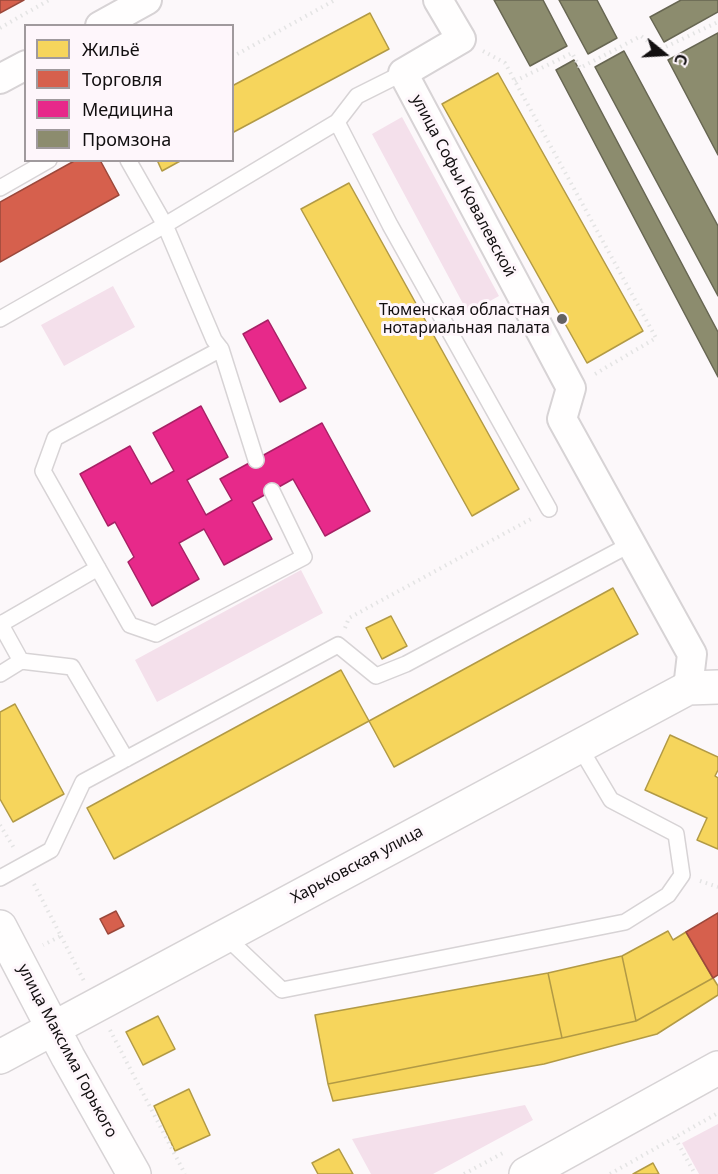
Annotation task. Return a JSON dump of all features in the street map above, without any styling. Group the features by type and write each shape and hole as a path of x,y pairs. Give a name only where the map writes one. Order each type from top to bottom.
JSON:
{"street":[{"path":"104,24 147,0"},
{"path":"403,73 461,39 438,0"},
{"path":"0,79 24,67"},
{"name":"улица Софьи Ковалевской","path":"403,73 571,388"},
{"path":"571,388 562,419 692,654 703,687"},
{"name":"Харьковская улица","path":"0,1057 579,746 703,687"},
{"name":"улица Максима Горького","path":"0,927 134,1174"},
{"path":"526,1174 718,1068"}],"lane":[{"path":"0,320 337,122 357,96 403,73"},
{"path":"337,122 390,225 549,509"},
{"path":"0,188 46,162"},
{"path":"129,162 165,225 214,340 221,349 256,460"},
{"path":"221,349 55,438 43,471 130,625 156,634 304,557 272,491"},
{"path":"0,878 51,850 83,782 338,645 376,676 406,664 631,544"},
{"path":"21,661 0,623 98,568"},
{"path":"0,674 21,661 72,667 126,759"},
{"path":"225,936 282,990 625,922 668,895 682,875 676,834 610,800 579,746"}],"path":[{"path":"0,28 50,0"},
{"path":"234,56 335,0"},
{"path":"514,81 572,53 580,68 641,36 660,50 718,22"},
{"path":"461,39 505,63 656,338 571,388"},
{"path":"338,645 349,618 549,509"},
{"path":"0,825 24,866 185,1174"},
{"path":"17,959 61,936"},
{"path":"610,1174 718,1113"},
{"path":"675,1138 694,1174"}],"shaded area":[{"path":"402,117 499,296 468,313 372,134"},
{"path":"113,286 135,327 64,366 41,325"},
{"path":"301,570 323,613 157,702 135,660"},
{"path":"525,1105 533,1120 433,1174 371,1174 352,1139"},
{"path":"718,1124 718,1174 699,1174 682,1143"}],"building: Жильё":[{"path":"370,13 389,49 234,132 234,85"},
{"path":"498,73 643,331 587,363 442,104"},
{"path":"158,162 178,162 162,171"},
{"path":"349,183 519,489 472,516 301,209"},
{"path":"613,588 638,634 394,767 369,721"},
{"path":"391,616 407,646 382,659 366,628"},
{"path":"341,670 369,721 114,859 87,808"},
{"path":"15,704 64,794 13,822 0,799 0,712"},
{"path":"670,735 718,757 718,770 715,776 718,778 718,849 697,840 707,818 645,790"},
{"path":"668,931 673,940 686,932 713,978 636,1021 622,956"},
{"path":"622,956 636,1021 562,1038 548,973"},
{"path":"548,973 562,1038 328,1084 315,1015"},
{"path":"713,978 718,986 718,995 657,1034 544,1064 333,1101 328,1084 562,1038 636,1021"},
{"path":"158,1016 175,1049 143,1065 126,1032"},
{"path":"189,1089 210,1135 175,1151 154,1106"},
{"path":"339,1149 353,1174 318,1174 312,1163"},
{"path":"653,1163 659,1174 633,1174"}],"building: Торговля":[{"path":"0,0 24,0 0,13"},
{"path":"72,162 101,162 119,195 0,262 0,202"},
{"path":"116,911 124,926 108,934 100,919"},
{"path":"718,913 718,975 713,978 686,932"}],"building: Медицина":[{"path":"268,320 306,388 280,402 243,334"},
{"path":"201,406 228,457 187,480 206,515 232,500 220,479 322,423 370,511 325,536 293,479 252,502 272,539 224,565 204,529 179,543 199,579 152,606 128,562 134,557 115,522 108,526 80,474 130,446 151,484 174,471 153,433"}],"building: Промзона":[{"path":"494,0 543,0 567,46 530,66"},
{"path":"559,0 597,0 617,38 588,54"},
{"path":"681,0 718,0 718,12 664,42 650,17"},
{"path":"718,33 718,155 668,60"},
{"path":"624,51 718,226 718,296 595,67"},
{"path":"574,60 718,332 718,377 556,70"}],"place":[{"name":"Тюменская областная нотариальная палата","path":"562,319"}]}
